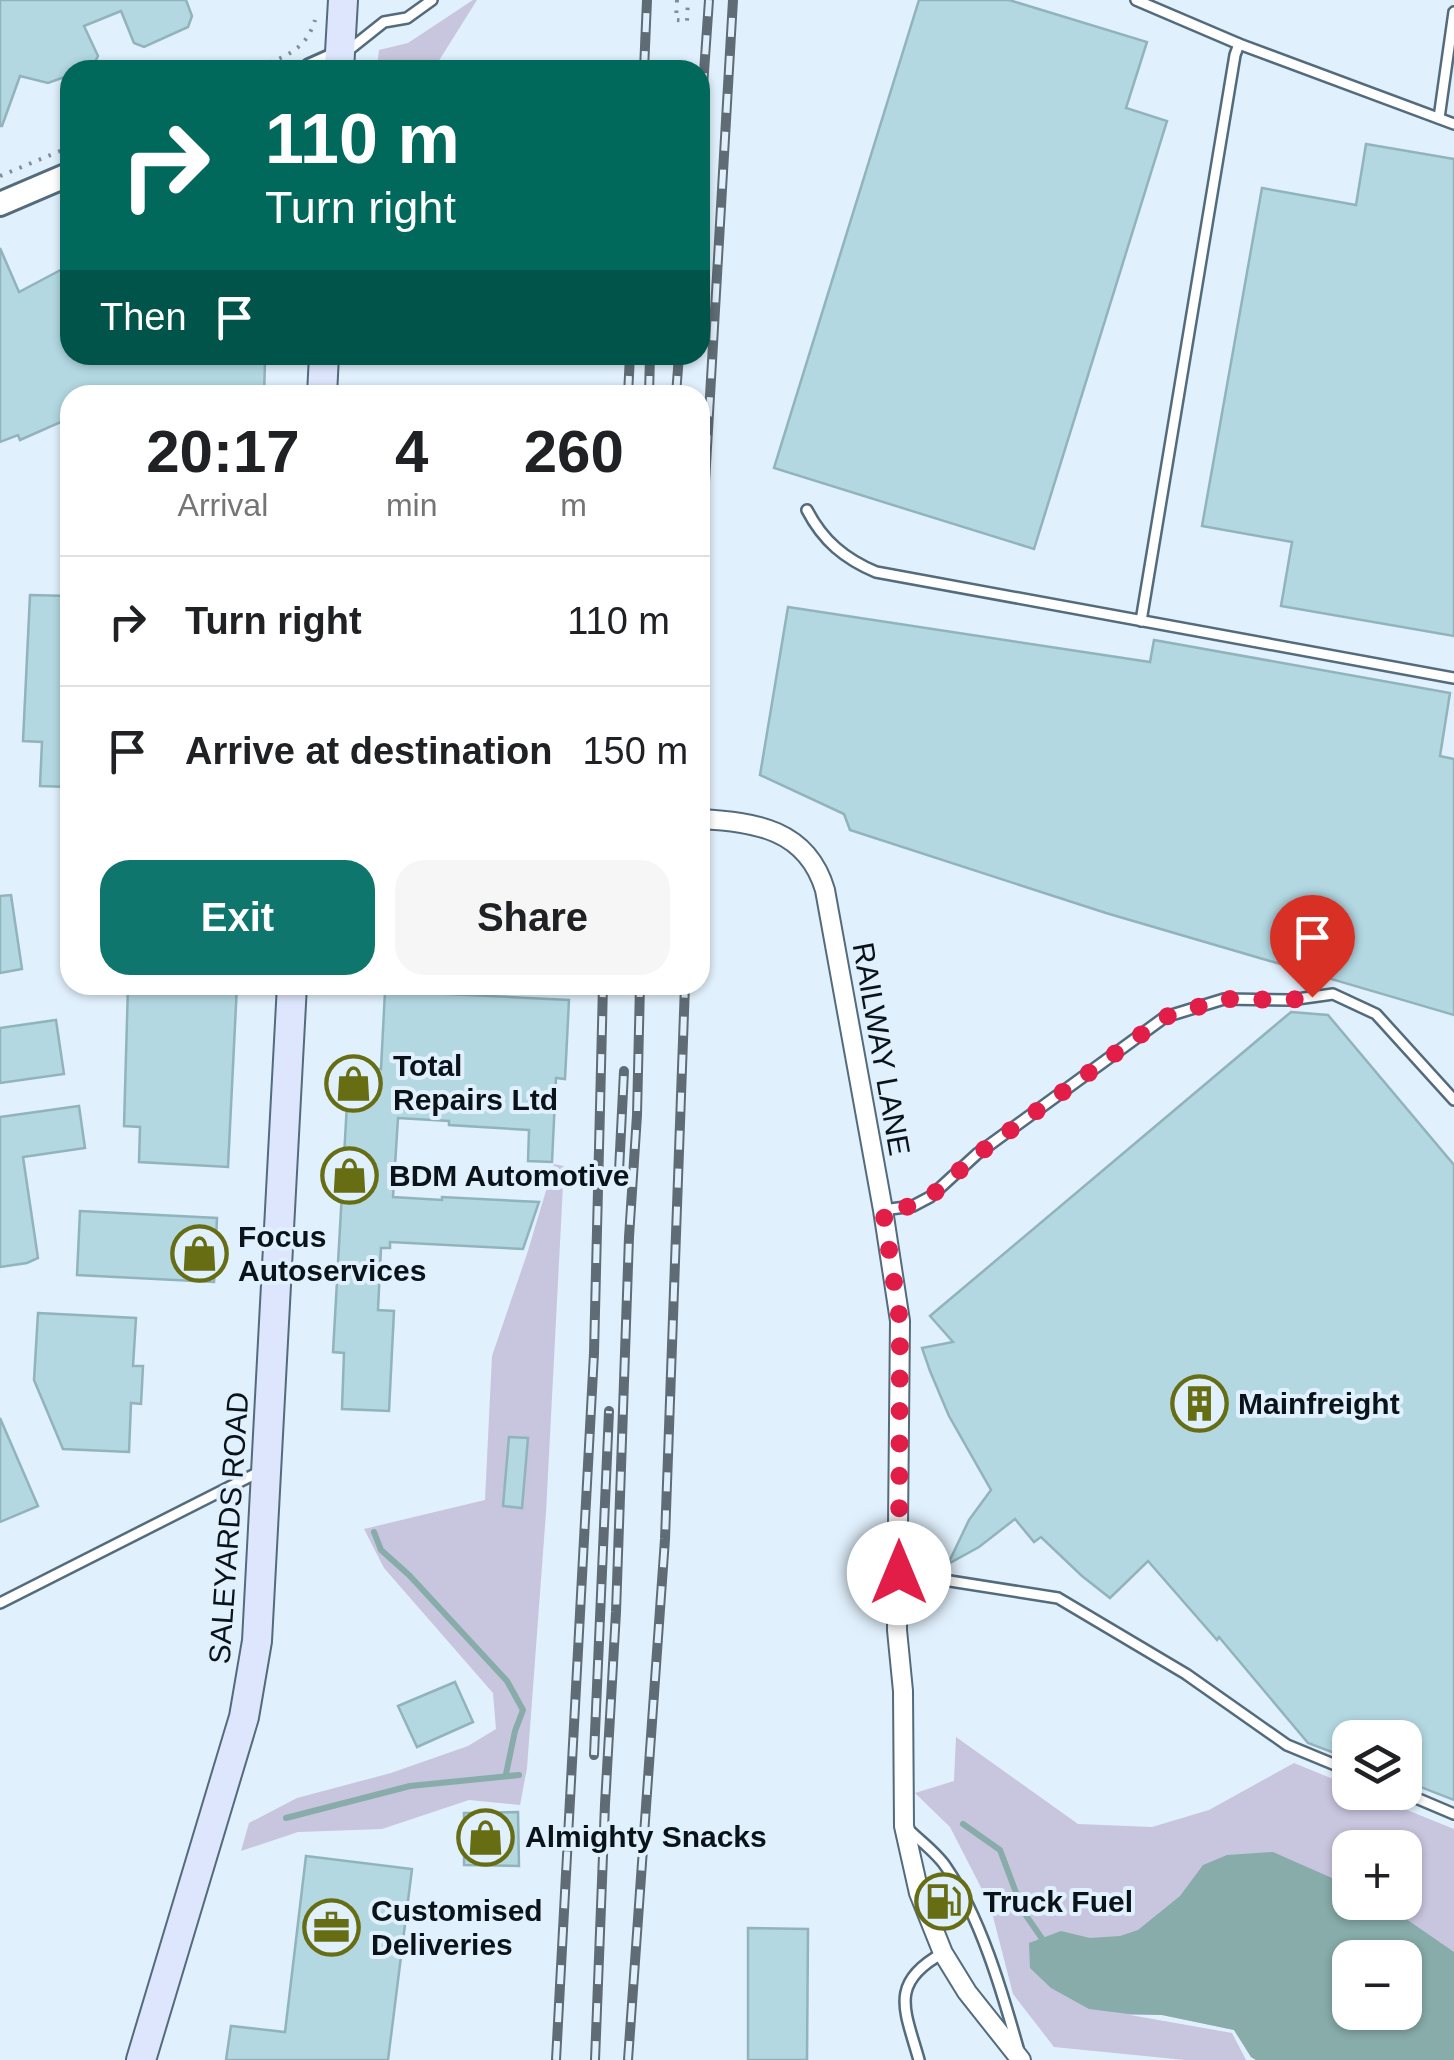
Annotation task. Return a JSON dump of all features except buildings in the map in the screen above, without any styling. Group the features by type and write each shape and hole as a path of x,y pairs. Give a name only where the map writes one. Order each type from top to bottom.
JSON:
{"main road":[{"path":"339,60 342,0"},
{"name":"SALEYARDS ROAD","path":"141,2060 244,1717 257,1641 291,995"}],"street":[{"path":"0,204 60,178"},
{"name":"RAILWAY LANE","path":"710,819 746,821 794,842 811,860 828,903 900,1321 898,1630 903,1692 904,1826 919,1893 943,1953 967,1992 1022,2060"}],"lane":[{"path":"343,60 384,22 407,18 432,0"},
{"path":"1136,0 1240,44 1454,124"},
{"path":"1438,118 1454,12"},
{"path":"1141,622 1235,55 1240,44"},
{"path":"807,510 827,542 855,563 876,572 1454,678"},
{"path":"883,1210 912,1206 930,1197 978,1154 1165,1017 1224,999 1290,1000 1333,994 1376,1014 1454,1100"},
{"path":"0,1603 266,1469"},
{"path":"899,1573 1058,1598 1186,1674 1287,1745 1332,1764"},
{"path":"1422,1800 1454,1814"},
{"path":"904,1826 944,1864 963,1896 1022,2060"},
{"path":"919,2060 904,2006 907,1986 926,1962 943,1953"}],"path":[{"path":"677,0 676,20 687,21 688,0"},
{"path":"273,60 300,47 308,39 315,19"},
{"path":"285,55 286,60"},
{"path":"0,176 60,150"}],"shaded area":[{"path":"477,0 439,60 378,60 379,50 408,43"},
{"path":"554,1164 564,1166 546,1512 527,1768 520,1805 469,1800 382,1829 298,1832 241,1851 249,1823 297,1798 391,1773 468,1746 496,1729 493,1693 384,1568 364,1529 485,1500 492,1356"},
{"path":"956,1737 1078,1824 1152,1827 1209,1810 1294,1763 1332,1779 1332,1810 1407,1810 1454,1829 1454,2060 1256,2060 1234,2030 1162,2015 1130,2015 1232,2033 1246,2060 1185,2060 1054,2047 1013,1994 990,1905 950,1827 915,1793 954,1781"},
{"path":"1273,1852 1332,1878 1332,1920 1408,1920 1454,1952 1454,2060 1256,2060 1234,2030 1162,2015 1089,2009 1051,1988 1030,1968 1029,1943 1061,1931 1090,1938 1138,1930 1180,1896 1203,1865 1227,1855"}],"waterway":[{"path":"374,1532 381,1550 507,1681 523,1710 506,1774"},
{"path":"286,1818 410,1786 519,1775"},
{"path":"963,1824 1000,1850 1023,1911 1045,1943"}],"railway":[{"path":"644,60 647,0"},
{"path":"705,60 709,0"},
{"path":"710,396 733,0"},
{"path":"628,385 630,365"},
{"path":"649,385 650,365"},
{"path":"677,385 678,365"},
{"path":"556,2060 594,1353 603,995"},
{"path":"595,2060 640,995"},
{"path":"628,2060 665,1539 685,995"},
{"path":"619,1171 624,1071"},
{"path":"594,1755 609,1411"}],"place":[{"name":"Total Repairs Ltd","path":"354,1083"},
{"name":"BDM Automotive","path":"350,1176"},
{"name":"Focus Autoservices","path":"199,1254"},
{"name":"Mainfreight","path":"1199,1404"},
{"name":"Almighty Snacks","path":"486,1837"},
{"name":"Truck Fuel","path":"944,1902"},
{"name":"Customised Deliveries","path":"332,1928"}],"route":[{"path":"899,1573 901,1343 898,1297 883,1210 912,1206 930,1197 978,1154 1165,1017 1224,999 1312,997"}]}
